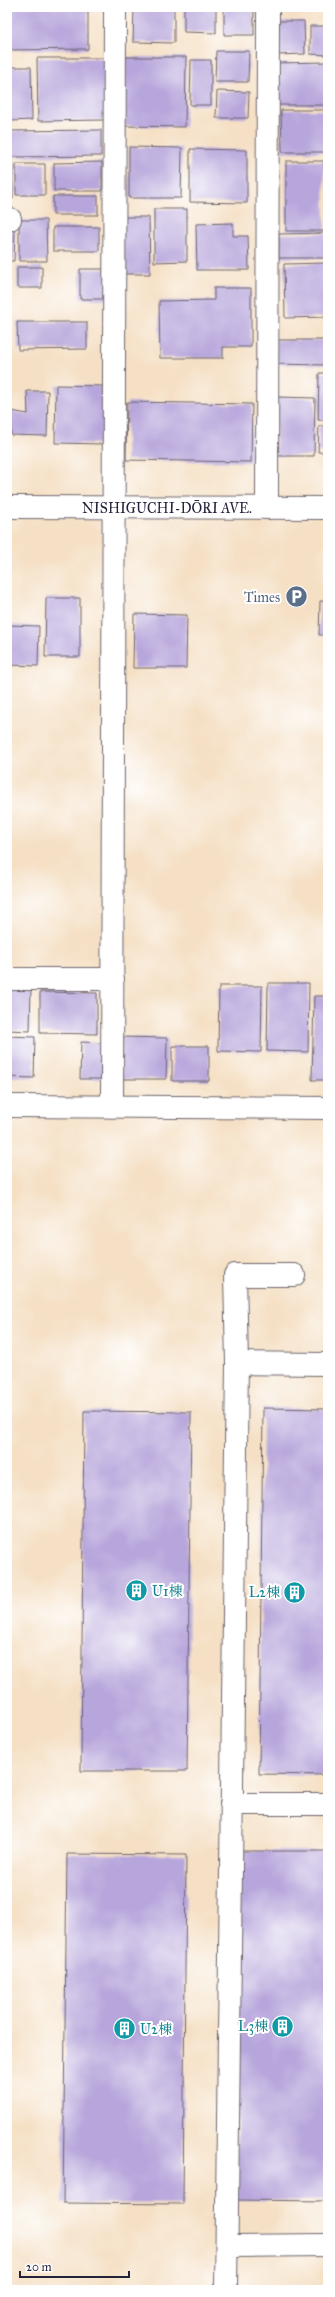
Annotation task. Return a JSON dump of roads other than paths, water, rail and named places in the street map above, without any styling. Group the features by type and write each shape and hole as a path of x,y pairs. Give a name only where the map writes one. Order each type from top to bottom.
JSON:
{"main road":[{"path":"112,1107 115,7"},
{"path":"267,508 268,7"},
{"name":"NISHIGUCHI-DŌRI AVE.","path":"7,507 328,508"},
{"path":"7,979 113,979"},
{"path":"7,1106 328,1108"},
{"path":"226,2290 237,1363 235,1274 294,1275"},
{"path":"237,1363 328,1364"},
{"path":"231,1804 328,1804"},
{"path":"227,2246 328,2245"}],"place":[{"name":"Times","path":"296,597"},
{"name":"U1棟","path":"136,1591"},
{"name":"L2棟","path":"295,1592"},
{"name":"L3棟","path":"283,2026"},
{"name":"U2棟","path":"125,2029"}]}
